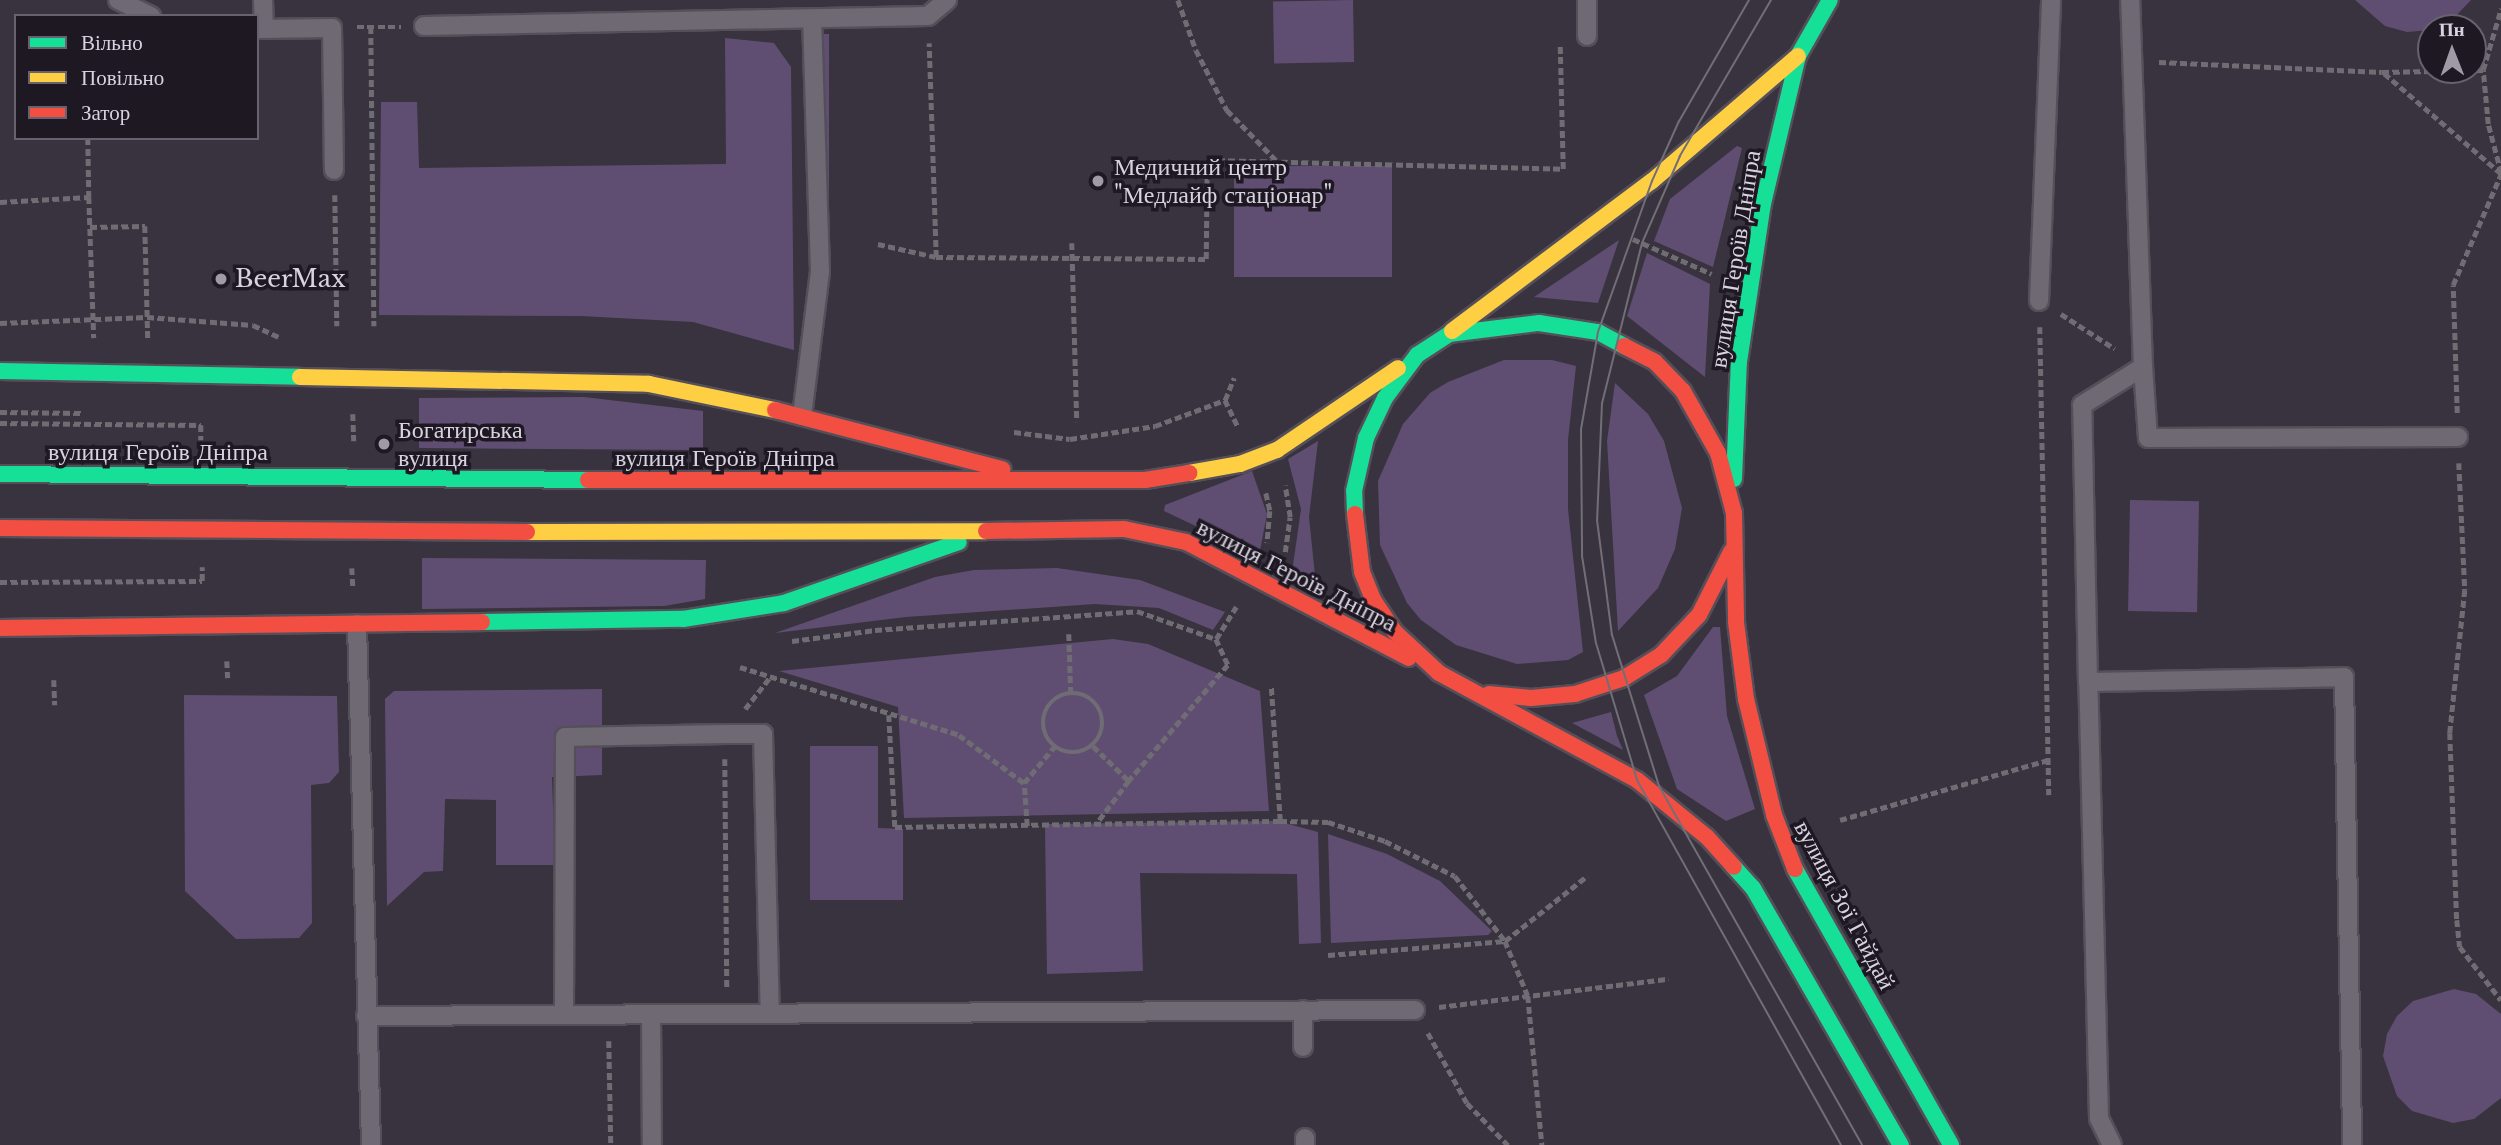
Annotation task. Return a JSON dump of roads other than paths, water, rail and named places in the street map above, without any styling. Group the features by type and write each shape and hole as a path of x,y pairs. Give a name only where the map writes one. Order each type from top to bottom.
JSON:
{"main road":[{"name":"вулиця Героїв Дніпра","path":"1734,513 1737,404 1748,290 1763,204 1798,56 1830,0"},
{"name":"вулиця Героїв Дніпра","path":"0,474 1047,483 1158,478 1253,459 1277,450 1449,334 1652,181 1798,56"},
{"path":"1449,334 1539,323 1586,329 1615,338 1655,362 1683,391 1705,426 1718,453 1734,513"},
{"path":"1417,355 1385,398 1366,438 1353,491 1355,532 1362,572 1374,601 1395,632 1439,673 1637,780 1707,837 1753,888 1901,1145"},
{"path":"0,371 588,380 649,384 802,416 1047,483"},
{"name":"вулиця Зої Гайдай","path":"1734,513 1736,622 1746,699 1774,816 1793,866 1951,1145"},
{"name":"вулиця Героїв Дніпра","path":"0,528 801,534 1005,528 1124,529 1185,542 1256,575 1439,673"},
{"name":"вулиця Героїв Дніпра","path":"0,628 669,620 731,614 784,603 1005,528"},
{"path":"1474,692 1531,698 1575,694 1614,684 1661,655 1699,615 1734,545"}],"lane":[{"path":"118,0 146,14"},
{"path":"263,0 261,29 332,28 334,170"},
{"path":"424,26 928,16 947,0"},
{"path":"1587,0 1587,36"},
{"path":"2039,301 2050,0"},
{"path":"2130,0 2148,438 2458,436"},
{"path":"802,416 820,271 811,19"},
{"path":"2112,1145 2099,1118 2082,405 2143,367"},
{"path":"357,624 371,1145"},
{"path":"2088,682 2344,677 2352,1145"},
{"path":"564,1014 565,737 725,734 763,734 770,1013"},
{"path":"1303,1010 1303,1047"},
{"path":"366,1016 1415,1010"},
{"path":"651,1014 652,1145"}],"tram line":[{"path":"1749,0 1679,121 1652,181 1598,332 1581,429 1582,556 1596,643 1637,780 1841,1145"},
{"path":"1771,0 1680,156 1642,243 1602,403 1597,520 1612,635 1659,786 1862,1145"}],"place":[{"name":"Медичний центр \"Медлайф стаціонар\"","path":"1098,181"},
{"name":"BeerMax","path":"221,279"},
{"name":"Богатирська вулиця","path":"384,444"}]}
